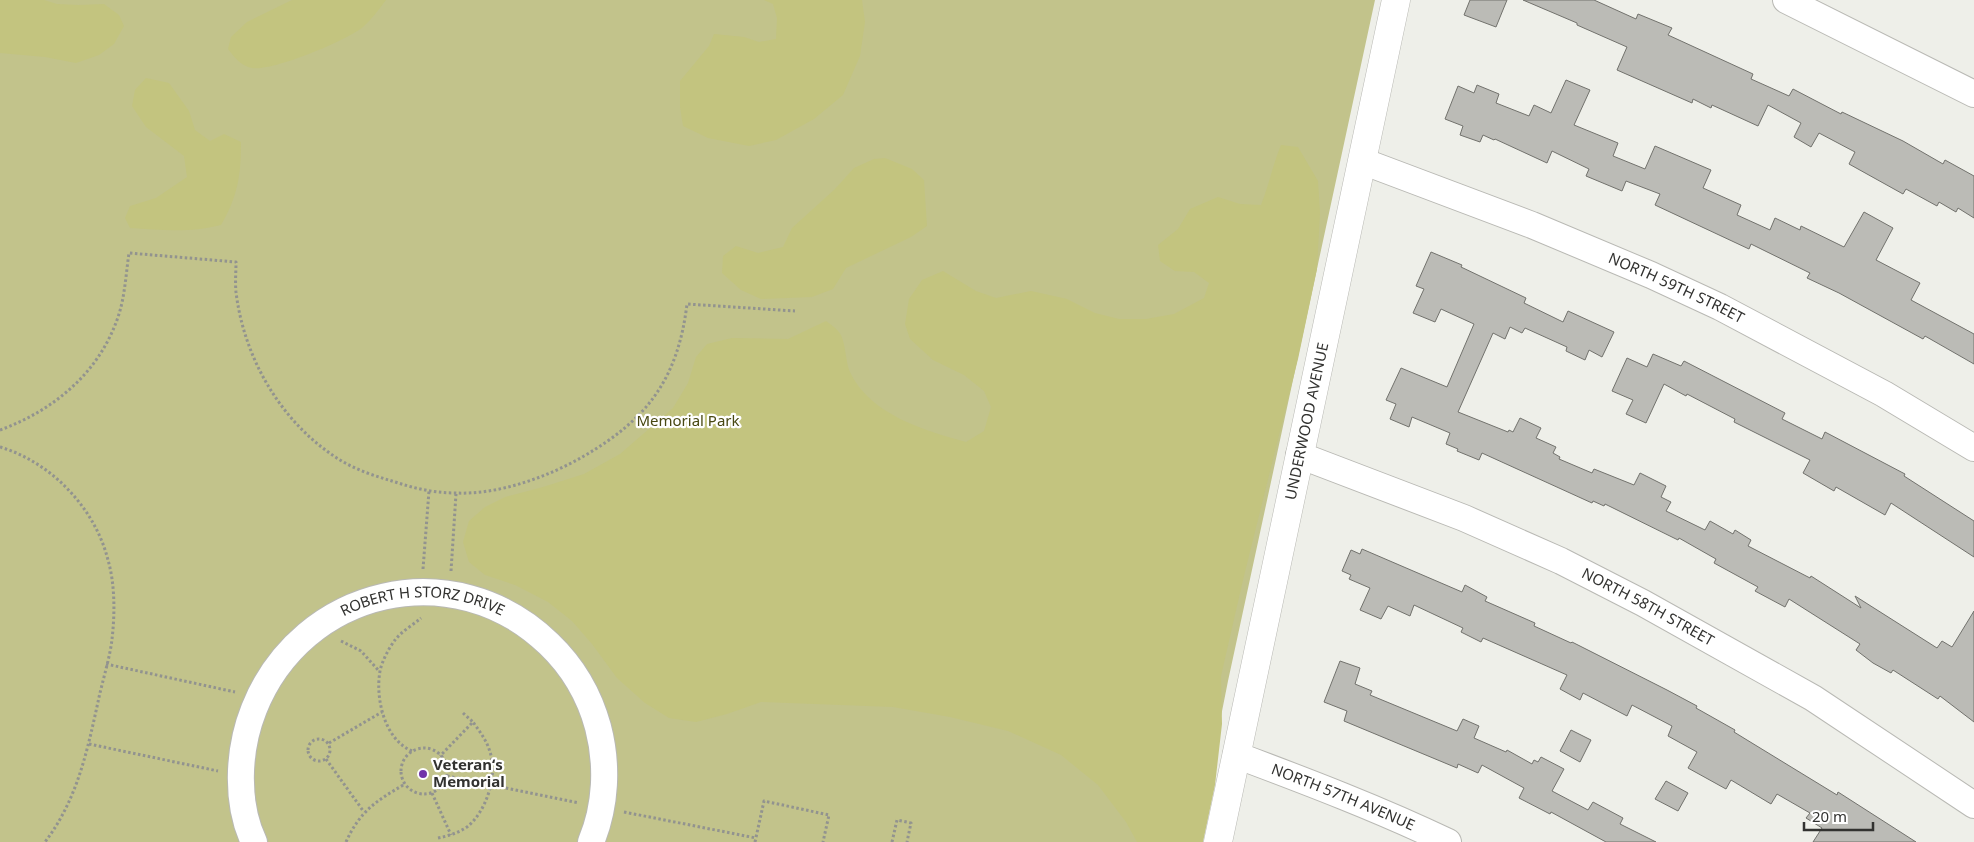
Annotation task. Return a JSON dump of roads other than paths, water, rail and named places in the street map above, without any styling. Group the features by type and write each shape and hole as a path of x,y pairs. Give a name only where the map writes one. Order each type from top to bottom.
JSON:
{"main road":[{"name":"UNDERWOOD AVENUE","path":"1218,842 1396,0"}],"street":[{"path":"1786,0 1974,94"},
{"name":"NORTH 59TH STREET","path":"1362,161 1532,225 1720,306 1884,394 1974,448"},
{"name":"NORTH 58TH STREET","path":"1299,455 1464,518 1561,562 1643,603 1813,698 1974,805"},
{"name":"ROBERT H STORZ DRIVE","path":"254,842 244,811 241,779 242,750 248,722 260,692 275,668 285,654 317,626 343,610 375,598 404,592 433,591 462,596 506,611 539,634 563,658 582,685 594,711 602,743 605,771 602,807 591,842"},
{"name":"NORTH 57TH AVENUE","path":"1236,755 1331,790 1448,842"}],"place":[{"name":"Veteranʻs Memorial","path":"423,774"}],"park label":[{"name":"Memorial Park","path":"688,421"}]}
